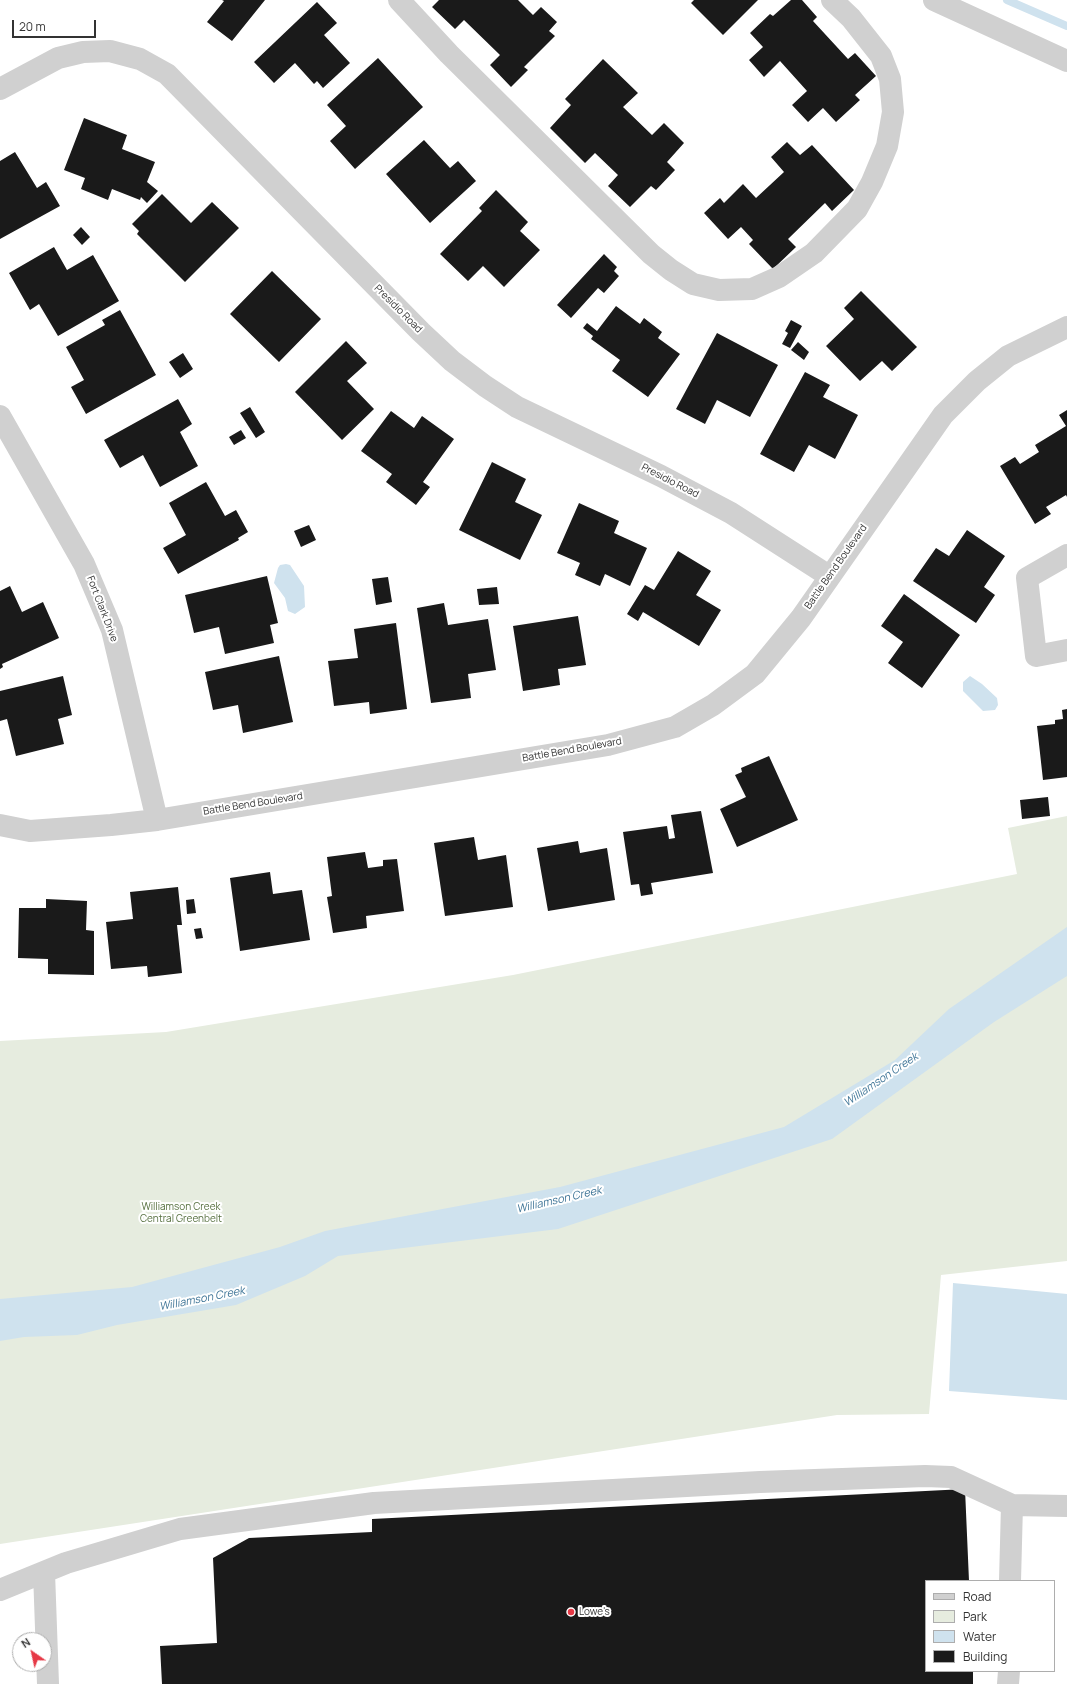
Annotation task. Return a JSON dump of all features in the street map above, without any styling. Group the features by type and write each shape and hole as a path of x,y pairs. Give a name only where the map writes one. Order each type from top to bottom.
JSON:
{"street":[{"path":"399,0 449,54 651,254 671,270 693,284 719,290 752,289 779,277 814,253 857,209 872,182 887,146 893,112 890,79 881,56 851,18 832,0"},
{"path":"934,0 1067,61"},
{"name":"Presidio Road","path":"0,89 58,58 83,52 110,51 140,59 167,74 421,332 452,361 485,386 517,407 661,476 731,513 829,576"},
{"name":"Battle Bend Boulevard","path":"0,825 30,831 111,826 157,820 608,745 676,727 713,704 755,674 801,618 829,576 943,416 977,380 1008,356 1067,327"},
{"name":"Fort Clark Drive","path":"0,416 84,564 112,630 157,820"},
{"path":"1067,555 1028,578 1036,656 1067,650"},
{"path":"0,1590 66,1563 180,1529 374,1503 760,1482 951,1476 1012,1505 1067,1506"},
{"path":"1010,1580 1012,1505"},
{"path":"44,1572 48,1684"},
{"path":"1008,1684 1009,1672"}],"green space":[{"name":"Williamson Creek Central Greenbelt","path":"1067,816 1067,1261 941,1275 929,1414 837,1415 0,1544 0,1041 166,1032 513,975 1017,874 1008,828"}],"water":[{"path":"280,565 290,565 304,586 305,607 295,614 288,611 285,598 274,583 278,568"},
{"path":"970,676 982,684 997,698 998,705 995,710 983,711 963,691 963,682"},
{"name":"Williamson Creek","path":"1067,927 1067,976 994,1022 832,1139 558,1229 338,1256 305,1276 236,1305 117,1325 77,1335 24,1337 0,1341 0,1299 132,1287 280,1247 325,1231 560,1187 784,1127 895,1060 949,1009"},
{"path":"953,1283 1067,1294 1067,1400 949,1391"}],"building":[{"path":"222,0 265,0 232,41 207,22 224,1"},
{"path":"439,0 518,0 533,15 541,7 557,22 549,31 555,36 524,67 528,70 511,87 490,65 500,55 464,20 455,29 432,7"},
{"path":"694,0 758,0 723,35 691,3"},
{"path":"791,0 802,0 817,17 813,21 848,59 855,53 876,76 855,95 860,100 836,122 823,108 808,122 792,105 807,91 780,61 764,77 749,60 763,47 750,33 770,14 773,16"},
{"path":"317,2 337,23 324,35 350,63 323,88 317,81 314,84 295,63 274,83 254,62"},
{"path":"378,58 423,107 355,169 330,141 346,126 327,105"},
{"path":"603,59 638,93 623,107 652,135 664,123 684,143 667,162 675,170 656,190 651,186 630,207 608,186 618,175 595,153 585,163 550,128 571,105 565,99"},
{"path":"84,118 127,135 122,149 155,162 147,182 158,191 147,203 141,197 140,200 112,189 108,200 81,189 85,178 64,170"},
{"path":"424,140 450,168 458,161 476,181 430,223 386,174"},
{"path":"787,142 800,155 812,145 854,190 832,211 825,203 788,239 796,247 773,269 749,244 753,240 741,227 728,239 704,213 720,198 724,203 743,184 756,198 784,172 771,157"},
{"path":"15,152 37,188 46,182 60,206 0,239 0,161"},
{"path":"496,190 528,222 520,231 540,250 504,287 483,266 468,281 440,254 482,211 479,208"},
{"path":"162,194 191,223 212,202 239,228 185,282 137,234 139,231 132,224"},
{"path":"81,227 90,237 82,245 73,235"},
{"path":"54,247 67,270 93,255 119,301 58,336 39,304 30,310 9,273"},
{"path":"604,254 617,267 614,271 619,276 604,293 598,288 571,318 557,305"},
{"path":"272,271 321,319 279,362 230,314"},
{"path":"861,291 917,347 892,371 882,361 860,381 826,346 854,319 844,308"},
{"path":"616,306 640,324 644,318 662,332 658,338 680,354 648,397 612,371 620,360 591,339 593,336 583,328 587,323 597,331"},
{"path":"120,310 156,375 86,414 71,387 84,380 66,347 105,325 102,320"},
{"path":"791,320 802,326 790,348 782,344 788,333 785,331"},
{"path":"717,333 778,365 750,417 717,400 705,424 676,409"},
{"path":"346,341 367,363 347,381 374,409 342,440 295,392"},
{"path":"798,342 809,352 804,360 791,350"},
{"path":"183,353 193,369 180,378 169,362"},
{"path":"805,372 830,385 823,397 858,415 835,459 809,445 794,472 760,454"},
{"path":"178,399 192,424 180,432 198,466 160,487 143,455 120,468 104,440"},
{"path":"250,407 265,432 256,438 240,413"},
{"path":"1067,410 1067,497 1066,495 1046,507 1051,514 1035,524 1000,466 1015,457 1020,464 1039,452 1035,445 1066,426 1059,415"},
{"path":"391,411 414,428 422,416 454,439 423,482 430,487 416,505 386,482 392,474 361,451"},
{"path":"241,430 246,438 234,445 229,437"},
{"path":"492,462 526,479 515,502 542,515 520,560 459,530"},
{"path":"206,482 225,516 236,510 248,532 238,538 239,540 178,574 163,548 186,535 169,503"},
{"path":"579,503 619,521 614,533 647,548 630,586 605,574 600,586 575,575 580,563 557,553"},
{"path":"309,525 316,540 301,547 294,531"},
{"path":"967,530 1005,556 984,587 995,595 976,623 913,581 936,548 949,556"},
{"path":"678,551 711,571 696,595 721,610 699,646 643,612 638,621 627,614 645,585 654,590"},
{"path":"267,576 278,623 270,625 274,643 225,654 219,627 194,633 185,595"},
{"path":"388,577 392,602 376,605 372,579"},
{"path":"10,586 22,612 43,602 59,638 2,664 3,667 0,669 0,591"},
{"path":"497,587 499,604 479,605 477,589"},
{"path":"904,594 960,635 922,688 888,663 903,642 881,626"},
{"path":"444,603 448,625 488,619 496,670 468,674 471,698 431,703 417,608"},
{"path":"578,616 586,665 558,669 560,685 523,691 513,626"},
{"path":"396,623 407,709 370,714 369,702 334,706 328,661 358,658 354,629"},
{"path":"279,656 293,722 243,733 238,705 213,710 205,672"},
{"path":"63,676 72,715 58,719 64,744 16,756 7,719 0,721 0,691"},
{"path":"1067,709 1067,777 1043,780 1037,726 1055,724 1055,720 1063,719 1062,710"},
{"path":"769,756 798,820 737,847 720,809 746,797 735,775 742,772 741,768"},
{"path":"1048,797 1050,816 1022,819 1020,800"},
{"path":"701,811 713,873 651,883 653,894 641,896 639,884 631,885 623,832 667,826 669,839 675,838 671,815"},
{"path":"474,837 478,860 506,855 513,907 445,916 434,843"},
{"path":"578,841 580,853 607,848 615,900 548,911 537,848"},
{"path":"365,852 368,868 383,866 383,860 397,859 404,911 366,916 367,928 333,933 327,897 332,896 327,857"},
{"path":"270,872 273,894 302,890 310,940 240,951 230,878"},
{"path":"178,887 182,925 177,925 182,973 148,977 147,966 111,969 106,922 133,919 130,892"},
{"path":"46,899 87,901 86,930 94,931 94,975 48,974 48,959 18,958 19,908 46,908"},
{"path":"194,899 196,913 187,914 186,900"},
{"path":"201,928 203,938 196,939 194,929"},
{"name":"Lowe's","path":"965,1489 969,1580 925,1580 925,1672 973,1672 973,1684 162,1684 160,1646 217,1643 213,1558 249,1538 372,1532 372,1519"}],"waterway":[{"path":"1007,0 1067,26"}],"place":[{"name":"Lowe's","path":"571,1612"}]}
